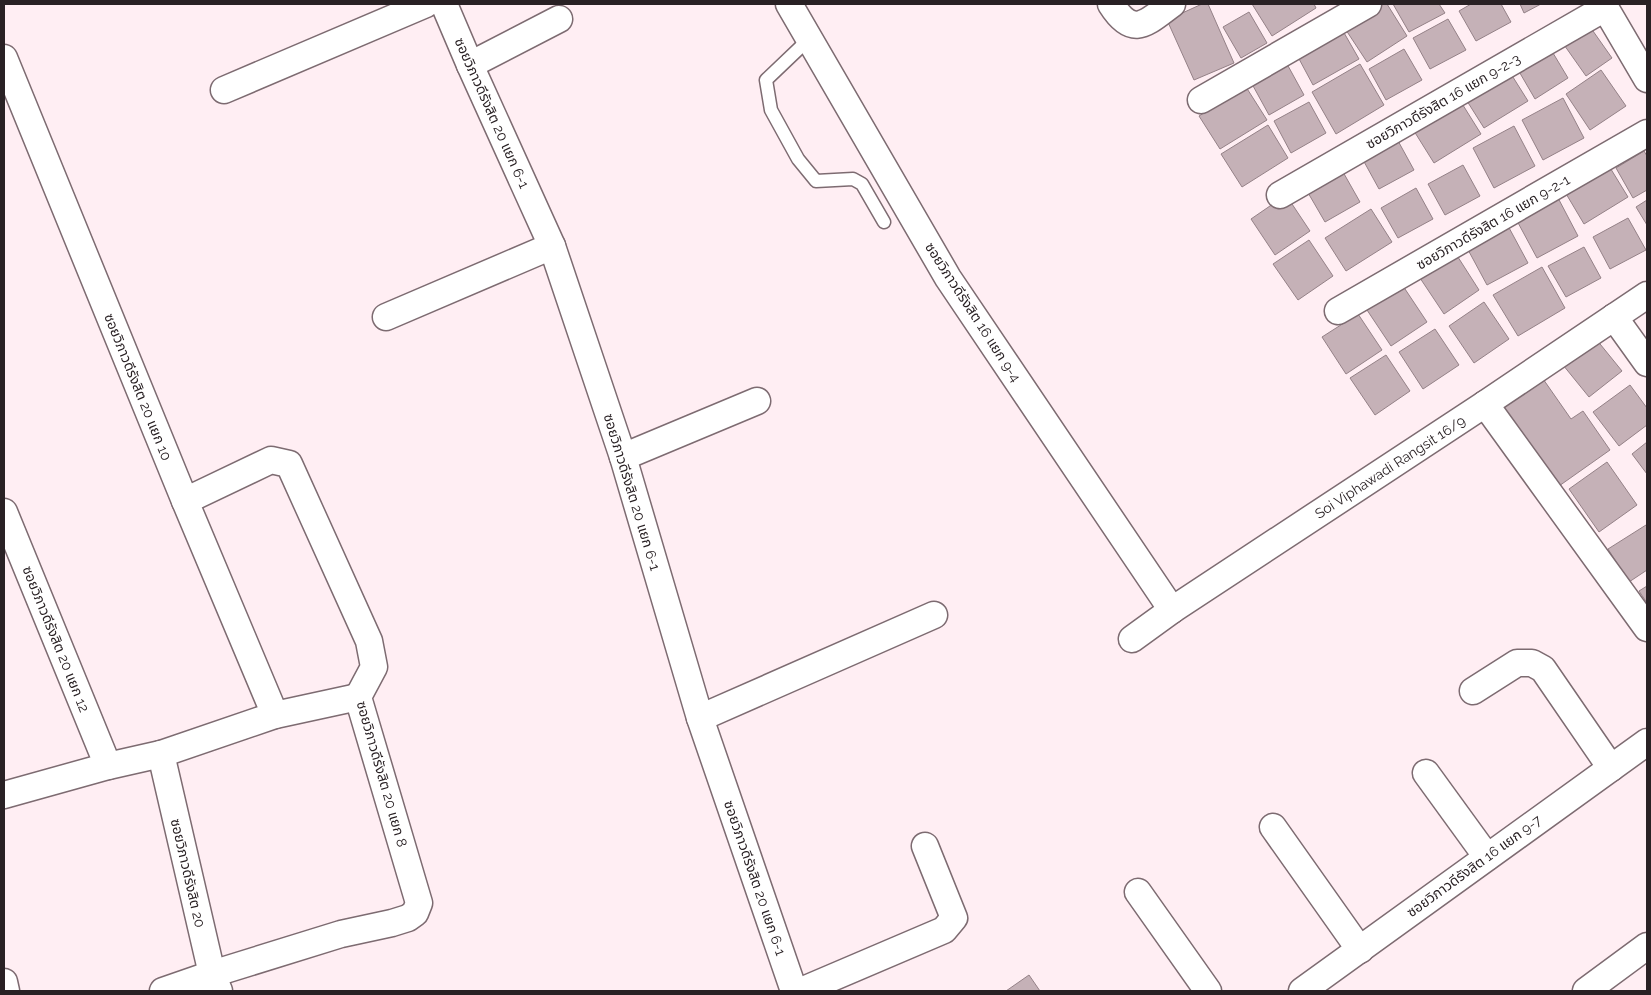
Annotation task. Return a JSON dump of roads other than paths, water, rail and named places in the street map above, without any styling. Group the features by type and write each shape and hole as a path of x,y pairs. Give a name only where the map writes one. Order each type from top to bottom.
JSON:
{"street":[{"path":"224,90 426,4"},
{"name":"ซอยวิภาวดีรังสิต 20 แยก 6-1","path":"444,4 552,246 623,457 700,718 794,991"},
{"name":"ซอยวิภาวดีรังสิต 16 แยก 9-4","path":"789,4 948,278 1172,610"},
{"path":"1115,10 1132,25 1143,25 1172,4"},
{"path":"1201,100 1368,4"},
{"path":"1604,6 1647,79"},
{"name":"ซอยวิภาวดีรังสิต 16 แยก 9-2-3","path":"1280,195 1604,6"},
{"path":"470,65 559,19"},
{"name":"ซอยวิภาวดีรังสิต 20 แยก 10","path":"4,58 185,501 275,715"},
{"name":"ซอยวิภาวดีรังสิต 16 แยก 9-2-1","path":"1338,311 1647,133"},
{"path":"386,317 552,246"},
{"name":"Soi Viphawadi Rangsit 16/9","path":"1132,639 1172,610 1647,295"},
{"path":"1614,317 1647,362"},
{"path":"623,457 757,401"},
{"path":"1485,404 1647,628"},
{"name":"ซอยวิภาวดีรังสิต 20 แยก 8","path":"164,991 215,983 341,934 408,918 415,912 419,903 358,697 374,667 369,641 289,464 271,460 185,501"},
{"name":"ซอยวิภาวดีรังสิต 20 แยก 12","path":"4,512 108,766"},
{"path":"700,718 934,615"},
{"path":"1473,691 1517,663 1532,663 1543,669 1611,768"},
{"path":"4,795 108,766 161,754 275,715 358,697"},
{"name":"ซอยวิภาวดีรังสิต 16 แยก 9-7","path":"1302,991 1647,742"},
{"name":"ซอยวิภาวดีรังสิต 20","path":"161,754 215,983"},
{"path":"1426,773 1487,857"},
{"path":"1273,827 1360,950"},
{"path":"801,991 944,930 954,918 925,846"},
{"path":"1138,892 1208,991"},
{"path":"1586,991 1647,946"},
{"path":"4,982 6,991"}],"lane":[{"path":"809,39 766,80 771,110 798,159 816,181 853,179 862,184 884,222"}]}
